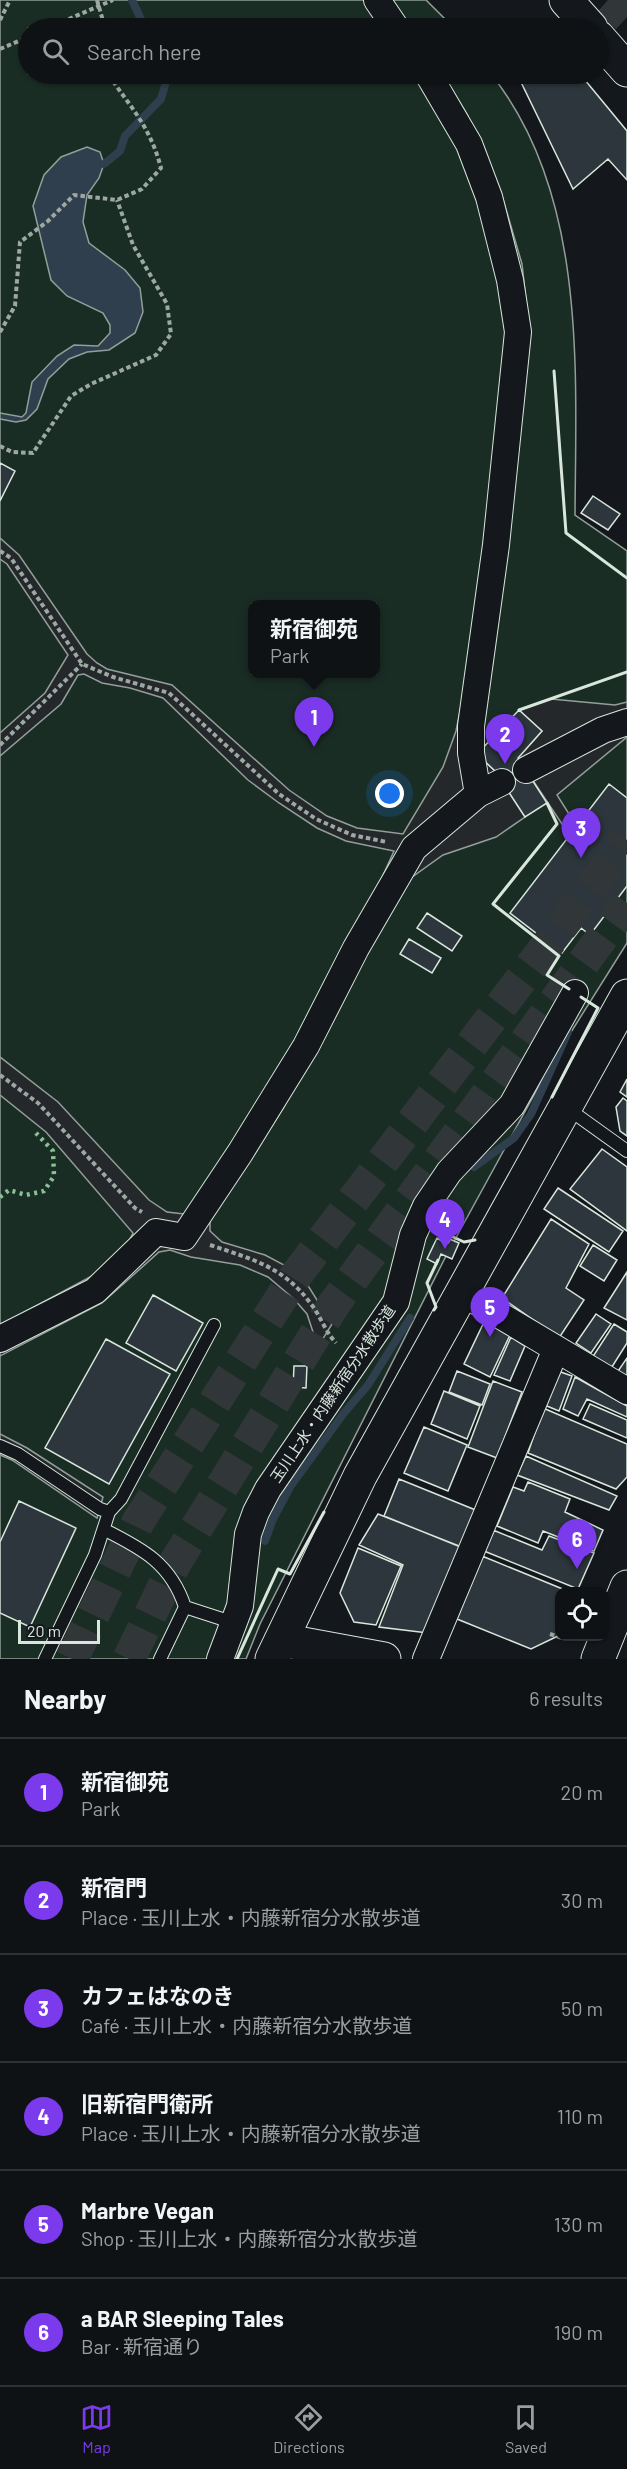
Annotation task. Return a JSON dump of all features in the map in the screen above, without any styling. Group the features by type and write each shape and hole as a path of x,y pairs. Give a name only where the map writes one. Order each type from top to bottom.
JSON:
{"street":[{"path":"377,0 389,18"},
{"path":"566,0 582,18"},
{"path":"609,50 627,70"},
{"path":"434,84 470,144 489,198 510,280 518,332 496,545 474,691 471,753 478,794"},
{"path":"526,770 603,730 627,722"},
{"path":"0,1339 95,1291 156,1232 184,1237 240,1153 306,1046 356,948 414,848 478,794 502,782"},
{"name":"玉川上水・内藤新宿分水散歩道","path":"220,1659 240,1606 248,1534 256,1512 292,1452 396,1302 412,1235 426,1206 449,1172 512,1105 574,993"},
{"path":"384,1659 277,1649 360,1476 627,996"},
{"path":"461,1292 627,1391"},
{"path":"426,1659 556,1348"},
{"path":"598,1659 627,1587"}],"lane":[{"path":"565,1107 627,1151"},
{"path":"45,1659 105,1530 110,1512 121,1499 214,1325"},
{"path":"0,1446 18,1454 100,1509 110,1512"},
{"path":"105,1530 141,1548 163,1568 180,1593 185,1607 160,1659"},
{"path":"185,1607 222,1618 232,1632"}],"path":[{"path":"0,20 10,0"},
{"path":"68,18 98,3 113,0"},
{"path":"98,3 102,18"},
{"path":"0,49 18,41"},
{"path":"0,332 15,306 20,242 48,221 74,195 117,200 142,189 160,168 155,144 142,120 115,84"},
{"path":"0,446 12,452 33,453 71,396 91,384 156,355 171,334 167,304 133,245 117,200"},
{"path":"0,551 11,558 82,664 113,677 169,693 279,794 316,819 352,835 414,848"},
{"path":"0,745 82,664"},
{"path":"0,1075 38,1103 135,1208 145,1214"},
{"path":"184,1237 247,1257 272,1267 286,1276 315,1309 327,1334 355,1363"},
{"path":"550,1634 555,1636"}],"green space":[{"path":"0,0 426,0 444,18 18,18 18,84 498,84 522,121 545,173 560,228 569,285 574,343 575,515 627,551 627,943 551,1064 446,1256 260,1624 246,1659 0,1659"}],"shaded area":[{"path":"443,84 448,84 467,114 501,192 522,264 529,328 484,704 485,717 477,754 495,771 525,817 496,837 443,855 401,885 300,1071 284,1107 210,1221 210,1231 222,1242 265,1255 286,1266 307,1284 332,1324 318,1347 307,1314 294,1299 268,1277 240,1265 191,1257 170,1250 159,1252 102,1303 0,1356 0,1325 92,1276 128,1243 133,1233 46,1132 0,1095 0,1057 58,1102 149,1200 167,1212 184,1214 193,1207 268,1094 369,906 394,851 346,841 317,828 279,803 248,780 163,698 130,688 102,683 84,674 78,675 61,704 0,756 0,733 45,693 68,655 7,564 0,559 0,538 19,555 87,654 97,663 107,669 172,685 289,790 327,816 357,828 403,834 443,767 456,731 467,677 509,338 503,277 476,182 461,159 449,124"},
{"path":"551,699 615,705 627,702 627,737 557,795 574,822 566,830 518,758 542,731 519,710"},
{"path":"0,1434 27,1448 103,1497 97,1518 12,1460 0,1455"}],"water":[{"path":"87,147 100,152 104,164 99,178 87,195 83,222 89,243 125,270 140,288 143,312 135,333 109,350 87,352 69,359 48,379 37,409 26,420 16,422 0,419 0,413 22,417 26,413 32,382 57,356 74,345 98,346 110,333 110,325 103,313 67,296 51,280 33,206 44,175 61,157"}],"building":[{"path":"522,84 588,84 627,131 627,180 608,159 573,189"},
{"path":"0,463 15,471 0,501"},
{"path":"593,496 620,514 608,530 581,513"},
{"path":"519,710 542,731 518,758 547,803 525,817 495,771 477,754"},
{"path":"609,784 627,798 627,886 590,935 581,928 562,953 510,913"},
{"path":"427,913 462,936 452,951 417,928"},
{"path":"409,939 441,958 432,973 400,954"},
{"path":"627,1079 627,1097 620,1092"},
{"path":"623,1098 627,1101 627,1136 620,1131 616,1107"},
{"path":"602,1149 627,1167 627,1231 570,1189"},
{"path":"558,1188 623,1231 609,1252 544,1209"},
{"path":"551,1219 589,1244 566,1288 584,1300 559,1338 502,1298"},
{"path":"437,1238 445,1243 447,1238 459,1243 452,1259 441,1254 437,1264 427,1259"},
{"path":"593,1245 617,1260 604,1281 580,1266"},
{"path":"627,1272 627,1320 604,1308"},
{"path":"153,1295 203,1323 176,1371 126,1343"},
{"path":"596,1314 611,1324 591,1353 576,1343"},
{"path":"484,1322 510,1335 490,1377 464,1364"},
{"path":"614,1324 627,1332 627,1343 610,1370 592,1358"},
{"path":"511,1337 525,1346 510,1381 494,1375"},
{"path":"106,1339 170,1374 109,1484 45,1448"},
{"path":"627,1358 627,1381 616,1374"},
{"path":"294,1366 307,1366 306,1388 293,1387"},
{"path":"555,1370 572,1376 559,1411 542,1404"},
{"path":"457,1371 490,1384 482,1405 449,1392"},
{"path":"575,1377 627,1406 627,1417 587,1399 578,1416 563,1409"},
{"path":"493,1381 522,1392 497,1458 468,1447"},
{"path":"444,1391 480,1406 467,1439 431,1424"},
{"path":"590,1404 627,1420 627,1438 583,1419"},
{"path":"543,1408 627,1444 627,1477 616,1489 528,1453"},
{"path":"424,1427 467,1445 448,1491 404,1473"},
{"path":"526,1456 617,1496 609,1510 517,1475"},
{"path":"399,1479 478,1511 463,1548 384,1516"},
{"path":"528,1482 570,1499 565,1512 603,1530 594,1551 543,1531 538,1543 497,1526 513,1487 524,1491"},
{"path":"19,1501 76,1528 30,1627 0,1613 0,1542"},
{"path":"378,1514 464,1548 428,1633 379,1627 403,1565 359,1545"},
{"path":"493,1530 542,1550 549,1536 594,1553 579,1587 573,1587 484,1551"},
{"path":"358,1548 401,1566 376,1625 354,1622 340,1593"},
{"path":"482,1556 558,1587 555,1587 555,1637 531,1649 457,1619"}],"waterway":[{"path":"132,0 140,18"},
{"path":"104,164 120,151 125,136 161,99 165,84"},
{"path":"474,1167 514,1138 531,1114 568,1032"},
{"path":"265,1541 273,1519 290,1487 344,1413 368,1385 410,1318"}],"tunnel":[{"path":"608,0 627,17"},
{"path":"72,1659 138,1522 294,1278 627,840"},
{"path":"129,1659 175,1563 334,1304 627,903"}],"hedge":[{"path":"0,1197 9,1190 26,1195 44,1191 54,1176 53,1151 36,1133"}],"wall":[{"path":"554,371 566,533 627,578"},
{"path":"519,710 627,672"},
{"path":"547,803 557,824 493,904 559,956 547,975 569,989"},
{"path":"552,1097 598,1008 581,997"},
{"path":"448,1242 451,1236 464,1242 475,1240"},
{"path":"434,1310 436,1307 427,1283 438,1260"},
{"path":"237,1659 278,1569 290,1574 324,1512"}],"place":[{"name":"新宿御苑","path":"314,747"},
{"name":"新宿門","path":"505,764"},
{"name":"カフェはなのき","path":"581,858"},
{"name":"旧新宿門衛所","path":"445,1249"},
{"name":"Marbre Vegan","path":"490,1337"},
{"name":"a BAR Sleeping Tales","path":"577,1569"}]}
